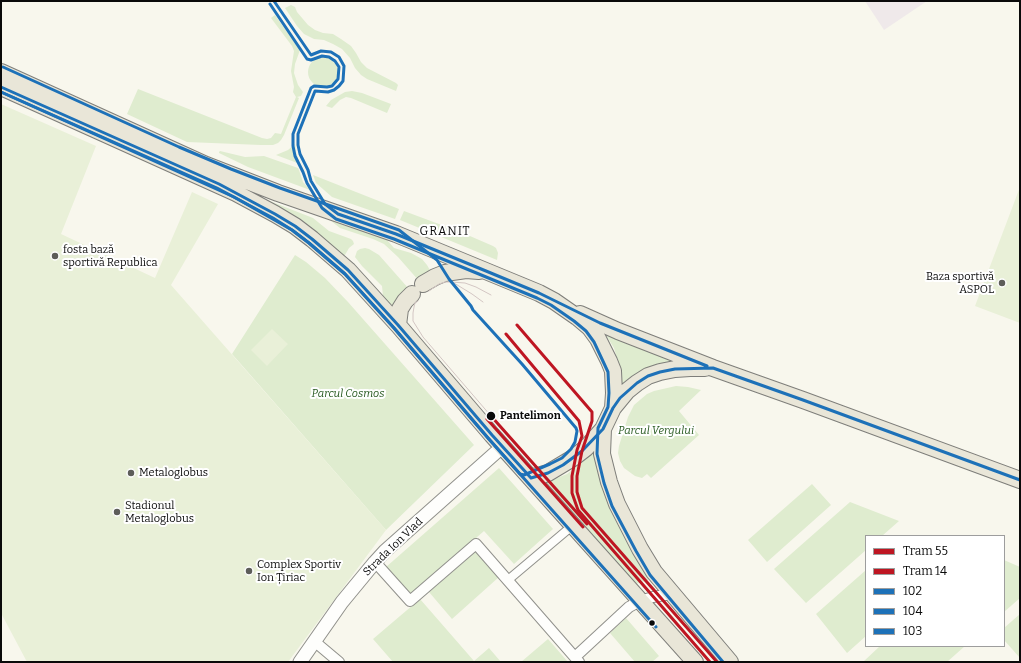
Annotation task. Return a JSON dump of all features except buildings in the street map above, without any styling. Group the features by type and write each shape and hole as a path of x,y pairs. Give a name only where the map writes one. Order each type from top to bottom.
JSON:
{"main road":[{"path":"1,72 177,152 278,194 396,234 539,294 600,323 713,368 796,397 1020,480"},
{"path":"1,87 219,184 275,214 295,226 312,239 348,270 398,325 502,447 695,662"},
{"path":"398,325 400,310 405,301 418,289 435,277 445,273 466,270 486,271"},
{"path":"554,301 590,328 598,339 613,371 613,408"},
{"path":"531,478 548,474 574,458 586,448 603,429 613,408 620,398 637,383 648,376 675,369 713,368"},
{"path":"603,429 603,460 609,482 617,504 646,561 730,662"}],"street":[{"name":"Strada Ion Vlad","path":"300,662 342,602 385,551 502,447"},
{"path":"508,580 572,526"},
{"path":"375,562 410,601 476,544 577,659 629,607 640,601 660,596 673,595"},
{"path":"314,641 339,662"}],"shaded area":[{"path":"865,1 927,1 884,30"}],"green space":[{"path":"291,5 295,7 297,12 308,25 315,30 333,34 351,46 361,62 367,68 398,85 396,91 361,75 342,49 324,40 314,39 304,34 285,8"},
{"path":"275,15 300,50 295,64 294,73 298,85 303,92 301,96 297,97 299,98 284,135 278,143 273,145 261,145 187,142 127,114 138,89 262,138 271,138 275,133 281,134 296,97 293,92 294,87 291,71 294,51 292,46 271,18"},
{"path":"323,57 334,61 338,72 334,83 323,87 312,83 308,72 312,61"},
{"path":"352,91 362,93 391,104 387,113 346,97 340,100 332,108 326,106 331,100 345,92"},
{"path":"1,104 96,146 61,234 155,278 192,192 218,204 171,285 386,530 288,662 27,662 1,613"},
{"path":"295,144 300,164 276,155 288,150"},
{"path":"220,151 245,157 264,156 298,168 303,182 310,190 248,167 219,153"},
{"path":"313,175 399,209 395,219 332,197 316,183"},
{"name":"Baza sportivă ASPOL","path":"1020,187 1020,323 975,306"},
{"path":"262,198 313,218 329,231 351,239 354,244 349,248 345,255 341,255"},
{"path":"404,211 493,246 496,248 498,253 497,260 400,220"},
{"path":"331,221 387,240 394,248 411,253 422,259 431,272 419,281 398,257 384,244 340,228"},
{"path":"365,248 379,255 409,289 393,307 383,296 382,286 355,257 357,251"},
{"name":"Parcul Cosmos","path":"295,255 325,278 348,302 474,445 386,530 232,354"},
{"path":"272,329 288,344 267,366 251,350"},
{"path":"606,335 672,361 656,366 622,386 619,365 614,348"},
{"name":"Parcul Vergului","path":"676,386 701,390 679,411 699,435 651,478 647,474 642,478 635,476 624,468 618,453 628,417 634,405 647,394"},
{"path":"596,448 651,579 636,584 540,485 567,474 585,460"},
{"path":"499,468 553,529 514,564 484,531 411,595 386,567"},
{"path":"812,484 831,505 767,562 748,540"},
{"path":"850,502 899,521 883,535 865,535 865,551 806,603 774,569"},
{"path":"476,551 499,577 452,619 429,592"},
{"path":"1005,560 1020,567 1020,598 1005,611"},
{"path":"865,571 865,637 847,653 816,614"},
{"path":"420,599 474,661 489,648 501,662 393,662 373,639"},
{"path":"1020,614 1020,658 1005,641 1005,627"},
{"path":"626,618 659,656 652,662 635,662 610,633"},
{"path":"548,639 568,662 521,662"},
{"path":"879,647 964,647 947,662 863,662"}],"tram line":[{"path":"429,291 439,284 451,282 465,283 491,295"},
{"path":"454,283 483,302"},
{"path":"418,301 415,303 413,321 423,337 491,416"},
{"name":"55","path":"517,325 592,412 592,421 582,451 577,476 577,492 582,508 717,662"},
{"name":"14","path":"506,334 579,421 582,436 577,450 572,476 572,493 578,510 710,662"},
{"name":"55","path":"491,416 587,524"},
{"name":"14","path":"487,419 583,527"}],"transit line":[{"name":"102","path":"274,1 311,55 321,51 331,52 339,57 344,66 343,81 339,86 328,92 315,91 298,134 300,154 308,170 311,181 325,204 338,214 396,234 486,271 539,293 600,323 707,366"},
{"name":"104","path":"270,4 307,59 311,60 322,56 329,57 335,61 339,67 338,79 332,86 314,86 311,88 293,134 295,156 307,183 322,208 336,219 394,239 537,298 551,305 574,321 586,331 594,342 608,372 608,407 598,428 597,454 604,483 612,506 650,575 723,662"},
{"name":"103","path":"1,92 217,188 292,230 345,274 394,328 520,474 524,475 550,464 562,458 571,449 575,442 577,431 576,428 522,364 473,310 449,279 437,260 399,230 231,169 3,67"},
{"name":"102","path":"1,87 219,184 295,226 348,270 398,325 492,435 531,478 548,473 563,465 582,451 603,429 613,408 620,398 637,383 648,376 675,369 713,368 1020,480"},
{"name":"104","path":"1,92 234,197 292,230 309,243 345,274 394,328 488,438 656,627"}],"place":[{"name":"fosta bază sportivă Republica","path":"55,256"},
{"name":"Baza sportivă ASPOL","path":"1002,283"},
{"name":"Pantelimon","path":"491,416"},
{"name":"Metaloglobus","path":"131,473"},
{"name":"Stadionul Metaloglobus","path":"117,512"},
{"name":"Complex Sportiv Ion Țiriac","path":"249,571"}],"district":[{"name":"GRANIT","path":"445,232"}]}
